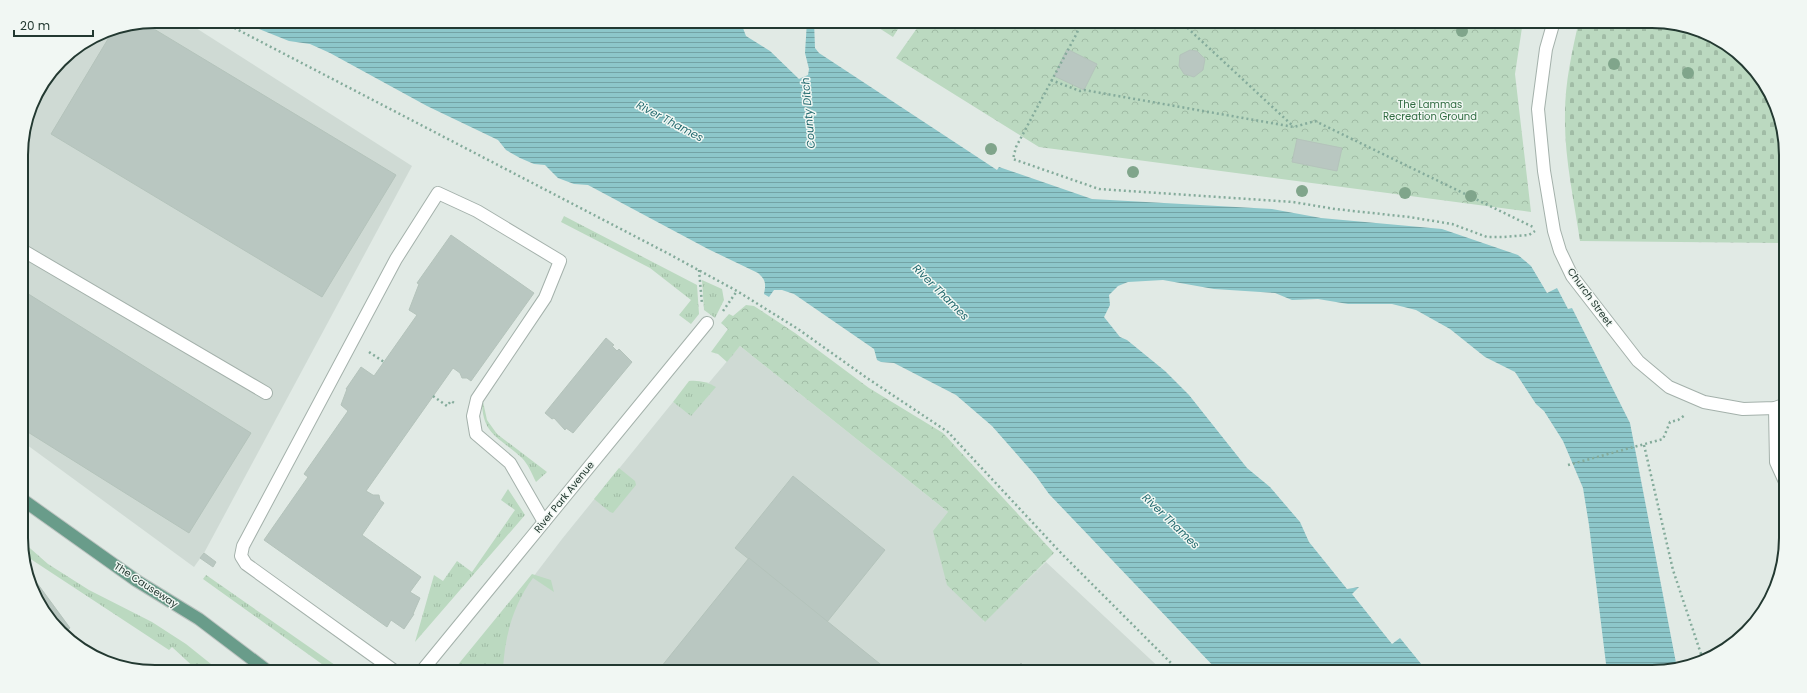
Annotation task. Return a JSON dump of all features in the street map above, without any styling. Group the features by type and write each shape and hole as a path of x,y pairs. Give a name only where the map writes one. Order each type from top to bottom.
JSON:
{"main road":[{"name":"The Causeway","path":"28,504 137,581 199,619 260,665"}],"street":[{"name":"Church Street","path":"1552,28 1546,49 1538,108 1544,171 1554,231 1560,251 1572,276 1638,361 1669,387 1704,402 1743,408 1779,406"},
{"path":"386,665 246,564 241,556 243,546 396,259 438,193 477,211 560,261 545,298 477,399 473,416 476,434 510,463 544,522"},
{"path":"28,254 266,393"},
{"name":"River Park Avenue","path":"427,665 707,323"},
{"path":"1779,420 1776,462 1779,469"}],"path":[{"path":"234,28 699,270 798,329 867,378 948,432 1060,553 1173,665"},
{"path":"1051,80 1080,91 1084,90 1294,127 1315,121 1537,229 1529,235 1487,237 1452,224 1293,202 1099,189 1013,159 1016,147 1051,80 1077,33 1078,28"},
{"path":"1188,28 1294,127"},
{"path":"699,270 702,306"},
{"path":"433,396 447,406 451,401 473,416"},
{"path":"1568,465 1663,439 1670,422 1678,420 1704,402"},
{"path":"1644,445 1673,570 1701,654"}],"shaded area":[{"path":"147,28 196,28 412,166 204,553 194,567 28,446 28,147 32,122 49,85 65,65 78,54 99,41 122,32"},
{"path":"740,346 948,512 984,622 1046,562 1156,665 466,665 562,539 673,402 685,411"}],"green space":[{"path":"879,28 899,28 893,37"},
{"name":"The Lammas Recreation Ground","path":"917,28 1522,28 1515,74 1531,212 1039,147 896,58"},
{"path":"1577,28 1652,28 1685,32 1708,41 1722,49 1742,65 1762,92 1775,122 1779,155 1779,243 1580,241 1572,194 1565,130 1565,102 1571,55"},
{"path":"564,216 697,285 699,314 691,324 679,315 691,300 650,268 561,222"},
{"path":"702,280 722,289 724,300 715,318 704,310"},
{"path":"746,305 754,306 795,333 869,388 943,433 1054,553 985,622 947,585 933,531 948,512 740,346 727,362 718,354 711,352 728,329 721,323 729,314 733,316"},
{"path":"689,381 703,382 716,387 691,416 673,402"},
{"path":"482,397 487,420 497,434 547,472 536,482 524,460 493,434 488,427 482,410"},
{"path":"619,468 635,481 636,485 613,513 594,499"},
{"path":"508,489 525,515 415,642 434,575 443,581 457,561 472,572 515,510 501,500"},
{"path":"28,546 48,564 89,590 152,622 186,644 212,665 191,665 172,647 169,650 30,558"},
{"path":"532,574 551,580 554,592 533,578 526,588 511,622 505,647 504,665 458,665"},
{"path":"206,575 335,665 323,665 203,579"}],"water":[{"path":"258,28 743,28 746,36 770,51 799,79 808,75 809,69 805,53 807,28 814,28 815,48 819,53 997,170 999,167 1092,199 1272,209 1321,218 1442,229 1518,255 1531,266 1547,293 1557,288 1568,309 1572,308 1630,423 1676,663 1660,665 1606,665 1583,488 1563,441 1544,411 1536,404 1515,372 1485,357 1450,329 1416,310 1392,304 1348,304 1318,299 1292,300 1275,293 1214,289 1163,280 1128,282 1118,286 1109,295 1110,305 1104,317 1120,337 1127,340 1165,371 1189,395 1247,468 1270,487 1300,522 1309,542 1347,589 1359,587 1352,594 1392,644 1400,638 1422,665 1212,665 1049,494 1036,476 992,426 956,395 894,363 881,362 877,360 874,349 794,294 782,290 774,290 769,297 764,294 765,282 758,273 708,249 588,185 574,184 558,178 545,165 534,164 520,158 506,150 498,140 427,106 330,53 310,44 289,41"}],"building":[{"path":"152,28 396,175 322,297 51,134 109,37 131,30"},
{"path":"1067,49 1097,64 1084,90 1054,76"},
{"path":"1190,50 1197,51 1205,59 1203,70 1194,77 1184,74 1179,66 1180,55"},
{"path":"1297,139 1342,148 1337,171 1292,162"},
{"path":"451,235 534,293 471,381 467,378 462,378 460,373 453,368 366,491 373,495 379,495 380,500 384,503 362,535 421,577 410,592 420,598 414,614 404,629 391,620 387,627 264,540 308,477 304,474 348,411 341,405 346,389 361,367 374,376 417,315 409,310 419,284 417,283"},
{"path":"28,294 251,433 189,533 28,432"},
{"path":"606,338 614,345 612,346 617,351 619,349 632,362 573,433 566,428 565,430 554,418 552,419 545,413"},
{"path":"793,476 885,550 827,622 735,548"},
{"path":"204,553 216,562 213,567 200,558"},
{"path":"749,558 881,665 663,665"},
{"path":"36,582 70,628 68,630 49,608"}],"water label":[{"name":"County Ditch","path":"808,113"},
{"name":"River Thames","path":"670,121"},
{"name":"River Thames","path":"941,292"},
{"name":"River Thames","path":"1171,521"}]}
